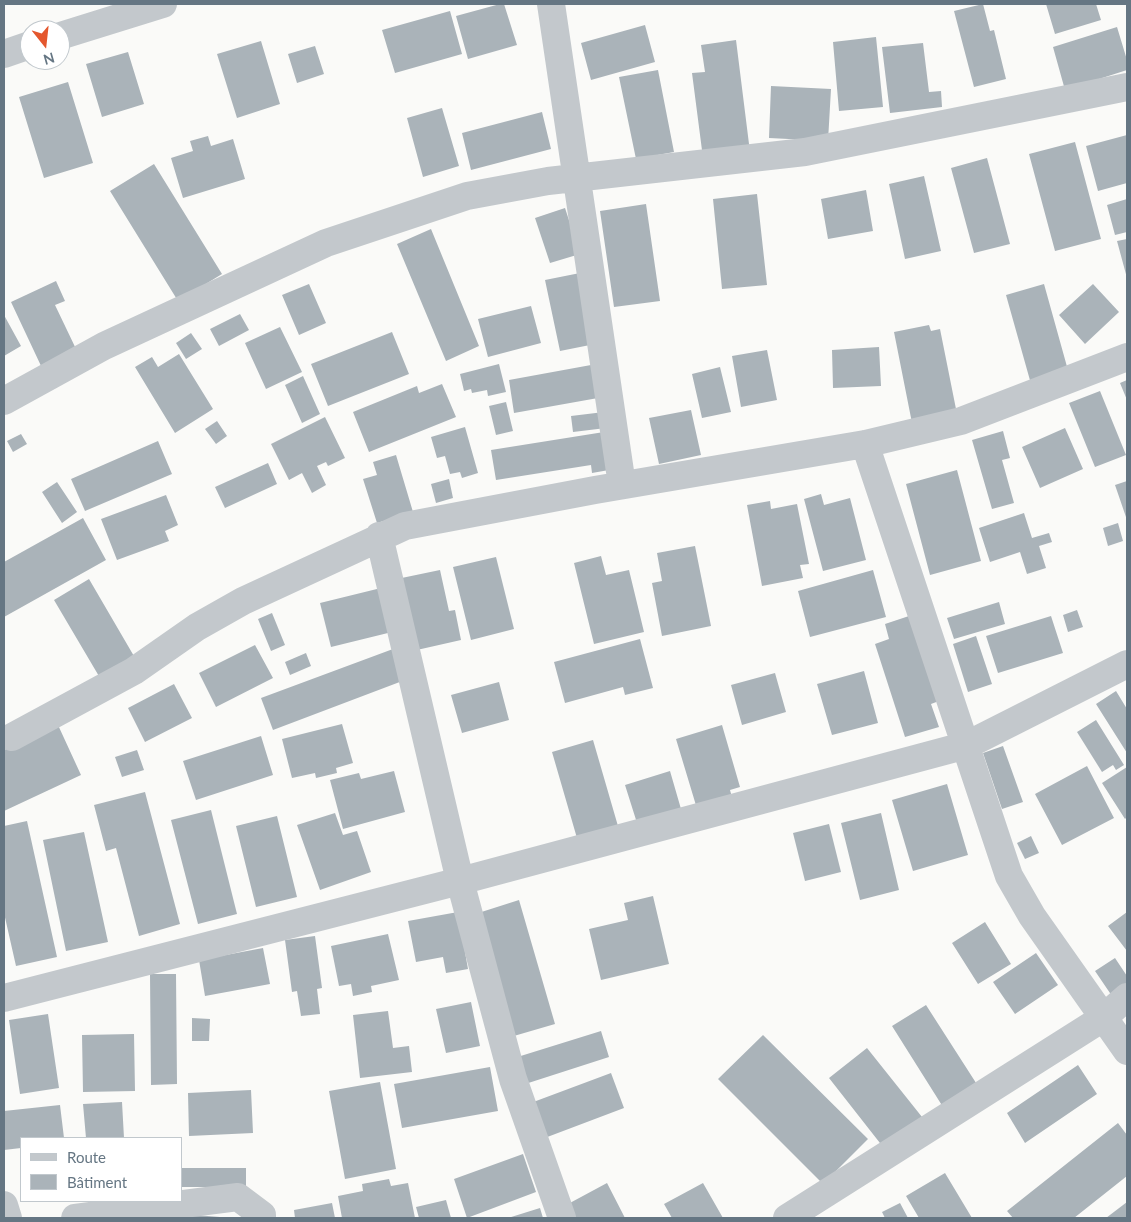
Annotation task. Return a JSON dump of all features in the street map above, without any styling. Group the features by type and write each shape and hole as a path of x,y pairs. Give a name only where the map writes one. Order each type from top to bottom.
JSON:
{"street":[{"path":"70,33 163,4"},
{"path":"552,4 622,485"},
{"path":"4,54 20,49"},
{"path":"4,401 104,346 326,243 468,196 576,178 805,152 1127,87"},
{"path":"12,737 134,671 197,627 243,601 379,536 405,526 622,485 865,444 961,421 1127,357"},
{"path":"865,444 967,745 1009,876 1032,916 1127,1051"},
{"path":"379,536 460,881 514,1079 562,1218"},
{"path":"4,998 460,881 967,745 1127,664"},
{"path":"788,1218 1103,1018 1127,997"},
{"path":"74,1218 238,1197 262,1215 262,1218"},
{"path":"4,1205 8,1218"}],"building":[{"path":"504,4 517,45 468,59 456,16"},
{"path":"983,4 990,31 994,30 1006,79 974,87 954,11"},
{"path":"1046,4 1096,4 1101,20 1055,34"},
{"path":"450,11 462,54 395,73 382,30"},
{"path":"645,25 655,62 591,80 581,43"},
{"path":"1117,27 1127,60 1127,70 1065,90 1053,47"},
{"path":"876,37 883,107 839,111 833,42"},
{"path":"736,40 750,152 703,158 692,73 705,72 701,45"},
{"path":"261,41 280,104 237,118 217,54"},
{"path":"923,43 929,92 941,91 942,107 890,113 882,47"},
{"path":"315,46 324,74 297,83 288,54"},
{"path":"128,52 144,104 102,117 86,64"},
{"path":"658,70 674,152 636,159 619,77"},
{"path":"68,82 93,163 44,178 19,97"},
{"path":"771,86 831,89 828,141 769,138"},
{"path":"442,108 459,166 423,177 407,118"},
{"path":"542,112 551,149 471,170 462,133"},
{"path":"1127,135 1127,183 1098,191 1086,146"},
{"path":"208,136 211,146 233,139 245,179 183,198 171,158 193,151 190,141"},
{"path":"1075,142 1101,239 1055,251 1029,154"},
{"path":"987,158 1010,244 974,253 951,168"},
{"path":"154,164 222,274 178,301 110,191"},
{"path":"924,176 941,251 905,259 889,184"},
{"path":"866,190 873,231 828,239 821,199"},
{"path":"757,194 767,285 722,289 713,199"},
{"path":"1127,199 1127,232 1115,235 1107,205"},
{"path":"646,204 660,301 614,307 600,211"},
{"path":"565,208 580,254 550,263 535,218"},
{"path":"431,229 479,346 446,361 397,244"},
{"path":"1127,239 1127,278 1117,241"},
{"path":"580,273 595,344 560,351 545,280"},
{"path":"56,281 65,301 55,305 77,351 42,368 11,302"},
{"path":"309,284 326,323 299,335 282,295"},
{"path":"1044,284 1071,381 1033,391 1006,295"},
{"path":"1093,284 1119,312 1085,344 1059,315"},
{"path":"531,306 541,343 488,357 478,319"},
{"path":"240,314 249,330 219,346 210,329"},
{"path":"4,315 21,346 4,356"},
{"path":"929,325 931,331 940,329 958,419 913,428 894,332"},
{"path":"280,327 302,372 266,389 245,343"},
{"path":"392,332 409,374 328,406 311,364"},
{"path":"191,333 202,349 186,359 176,343"},
{"path":"879,347 881,386 833,388 832,350"},
{"path":"767,350 777,400 741,407 732,356"},
{"path":"179,354 213,409 175,433 135,367 152,357 158,367"},
{"path":"499,364 506,392 488,396 487,390 472,393 471,389 464,391 460,374"},
{"path":"591,365 598,398 514,413 509,380"},
{"path":"720,367 731,412 702,418 692,374"},
{"path":"303,376 320,414 302,423 285,385"},
{"path":"1127,380 1127,400 1120,383"},
{"path":"442,384 456,417 369,452 353,412 417,386 419,393"},
{"path":"1100,391 1126,455 1095,467 1069,403"},
{"path":"506,402 513,431 496,435 489,406"},
{"path":"691,410 701,455 659,464 649,418"},
{"path":"604,412 606,428 573,432 571,416"},
{"path":"325,417 345,458 328,466 326,462 317,466 326,485 312,493 302,473 289,480 271,444"},
{"path":"217,421 227,436 216,444 205,429"},
{"path":"465,427 478,473 462,478 460,472 450,474 445,456 437,458 431,437"},
{"path":"1065,428 1083,469 1040,488 1022,447"},
{"path":"1003,431 1010,458 1002,460 1014,503 992,509 972,440"},
{"path":"604,432 609,470 592,473 591,465 496,480 491,450"},
{"path":"21,434 27,444 13,452 7,441"},
{"path":"158,441 172,474 85,511 71,479"},
{"path":"396,455 413,512 377,523 363,479 377,475 373,462"},
{"path":"268,463 277,484 225,508 215,487"},
{"path":"957,470 981,561 930,575 906,484"},
{"path":"449,479 453,498 436,503 431,484"},
{"path":"1127,481 1127,520 1115,485"},
{"path":"57,482 77,512 62,523 42,492"},
{"path":"821,494 824,505 850,498 866,560 823,571 804,499"},
{"path":"166,495 178,525 165,531 169,541 117,560 101,519"},
{"path":"770,501 771,509 797,504 809,564 800,565 803,578 762,586 747,505"},
{"path":"1024,513 1032,538 1049,533 1052,542 1039,546 1046,568 1027,574 1020,552 990,562 979,528"},
{"path":"83,518 106,560 4,617 4,562"},
{"path":"1118,523 1123,541 1108,546 1103,528"},
{"path":"695,546 711,626 662,636 652,583 662,581 657,553"},
{"path":"601,556 606,575 629,570 644,632 594,644 574,563"},
{"path":"496,557 514,629 471,640 453,567"},
{"path":"440,570 449,611 455,610 461,640 408,652 392,580"},
{"path":"873,570 886,617 810,637 798,591"},
{"path":"89,579 138,663 103,683 54,600"},
{"path":"381,588 392,632 331,647 320,603"},
{"path":"999,602 1005,624 954,639 947,618"},
{"path":"1077,610 1083,627 1068,632 1063,615"},
{"path":"272,613 285,645 271,651 258,619"},
{"path":"912,615 939,701 931,704 939,727 905,737 875,644 889,639 885,624"},
{"path":"1051,616 1063,653 998,673 986,636"},
{"path":"976,636 992,684 968,692 953,644"},
{"path":"640,639 653,688 625,695 623,687 565,703 554,662"},
{"path":"255,645 273,678 216,707 199,673"},
{"path":"393,649 405,680 273,730 261,698"},
{"path":"306,653 311,666 290,675 285,662"},
{"path":"864,671 878,723 832,735 817,684"},
{"path":"775,673 786,712 742,725 731,685"},
{"path":"499,682 509,720 462,733 451,695"},
{"path":"174,684 192,718 145,742 128,708"},
{"path":"1116,691 1127,709 1127,753 1096,704"},
{"path":"1096,720 1124,765 1116,770 1113,765 1102,772 1077,732"},
{"path":"342,724 353,763 336,768 337,773 316,778 315,773 292,778 282,739"},
{"path":"58,725 81,775 4,811 4,750"},
{"path":"722,725 740,787 730,790 733,801 698,812 676,739"},
{"path":"261,736 273,775 196,800 183,761"},
{"path":"593,740 620,833 579,845 552,752"},
{"path":"1003,746 1023,802 1002,809 983,753"},
{"path":"137,750 144,770 122,777 115,757"},
{"path":"1087,766 1114,818 1062,845 1035,794"},
{"path":"1127,767 1127,817 1125,819 1102,783"},
{"path":"394,771 405,812 343,829 330,780 359,773 361,779"},
{"path":"670,771 681,809 637,823 625,785"},
{"path":"947,784 968,855 913,871 892,800"},
{"path":"145,792 180,924 139,936 116,848 106,851 94,805"},
{"path":"211,810 237,914 198,924 171,820"},
{"path":"335,813 343,835 357,831 371,872 320,890 297,825"},
{"path":"881,813 899,890 860,900 841,823"},
{"path":"277,816 297,897 256,907 236,826"},
{"path":"27,821 57,957 16,966 4,913 4,826"},
{"path":"829,824 841,872 805,881 793,833"},
{"path":"84,832 108,942 66,951 43,840"},
{"path":"1031,836 1039,853 1025,859 1017,843"},
{"path":"653,896 669,964 601,980 589,929 628,920 624,903"},
{"path":"519,900 555,1024 507,1038 472,915"},
{"path":"458,912 468,969 446,973 443,957 416,962 408,921"},
{"path":"1127,912 1127,951 1108,926"},
{"path":"985,922 1011,964 978,984 952,943"},
{"path":"388,934 399,980 371,986 372,992 353,996 351,984 339,986 331,946"},
{"path":"315,936 322,988 317,989 320,1014 301,1016 297,991 292,992 285,940"},
{"path":"263,948 270,984 205,996 199,960"},
{"path":"1036,953 1058,985 1015,1014 993,982"},
{"path":"1115,958 1127,976 1127,986 1112,996 1095,971"},
{"path":"150,974 176,974 177,1084 151,1085"},
{"path":"471,1002 480,1046 446,1053 436,1009"},
{"path":"926,1005 978,1086 943,1107 892,1026"},
{"path":"388,1011 393,1048 409,1046 412,1072 360,1078 353,1015"},
{"path":"48,1014 59,1088 20,1094 9,1020"},
{"path":"192,1018 210,1019 209,1041 192,1041"},
{"path":"601,1031 609,1057 519,1086 511,1059"},
{"path":"134,1034 135,1091 83,1092 82,1035"},
{"path":"763,1035 868,1139 823,1184 718,1079"},
{"path":"867,1048 926,1122 887,1152 829,1078"},
{"path":"1078,1065 1097,1094 1025,1143 1007,1113"},
{"path":"490,1067 498,1111 402,1128 394,1084"},
{"path":"611,1073 624,1108 542,1139 528,1104"},
{"path":"380,1082 396,1169 345,1179 329,1091"},
{"path":"251,1090 253,1133 189,1136 188,1093"},
{"path":"122,1102 124,1137 86,1137 83,1104"},
{"path":"60,1105 64,1137 20,1137 20,1148 4,1150 4,1111"},
{"path":"1118,1123 1127,1135 1127,1176 1074,1218 1013,1218 1007,1211"},
{"path":"523,1154 536,1192 467,1218 454,1179"},
{"path":"182,1168 246,1168 246,1187 182,1187"},
{"path":"945,1173 972,1218 919,1218 906,1196"},
{"path":"389,1179 391,1186 408,1183 415,1218 342,1218 338,1196 363,1191 362,1184"},
{"path":"607,1183 625,1218 575,1218 568,1204"},
{"path":"703,1183 723,1218 672,1218 664,1204"},
{"path":"446,1200 451,1218 419,1218 416,1207"},
{"path":"1127,1202 1127,1218 1106,1218"},
{"path":"332,1203 335,1218 295,1218 294,1210"},
{"path":"900,1203 908,1218 885,1218 882,1212"},
{"path":"540,1208 543,1218 508,1218"},
{"path":"182,1214 220,1217 220,1218 182,1218"}]}
